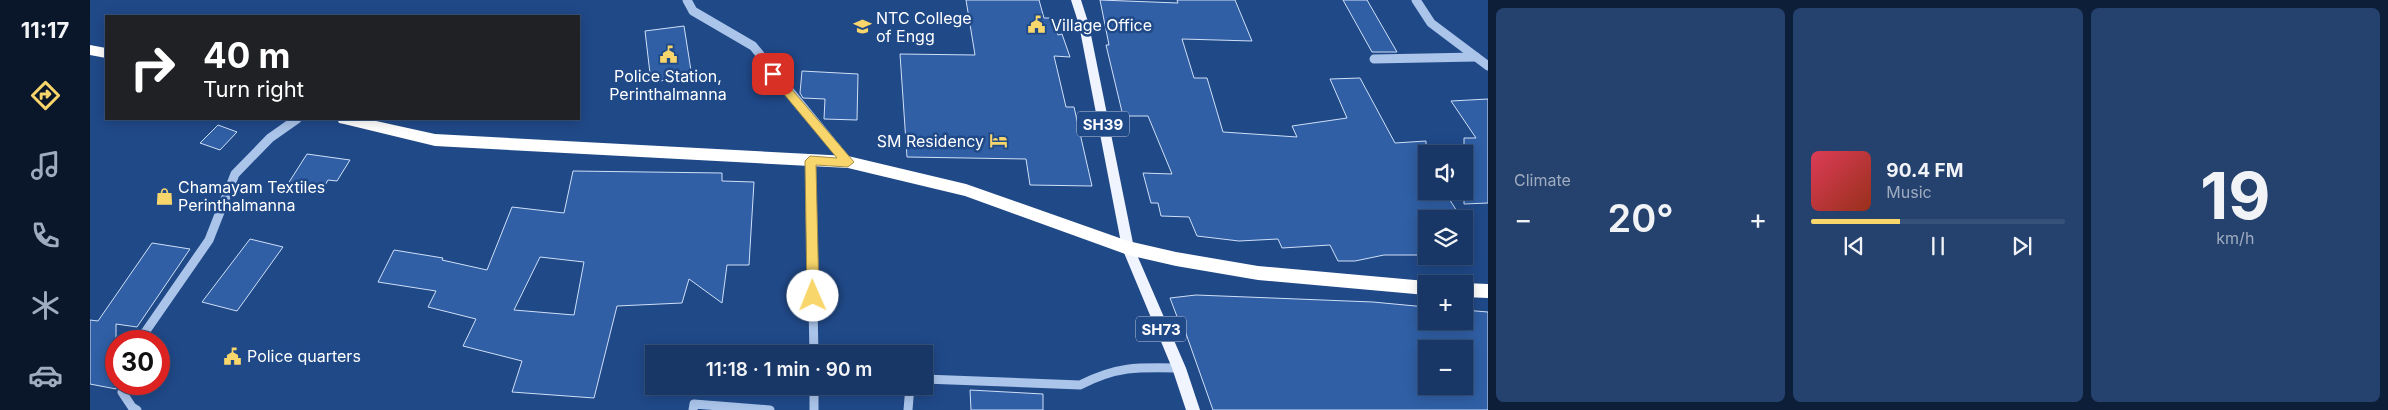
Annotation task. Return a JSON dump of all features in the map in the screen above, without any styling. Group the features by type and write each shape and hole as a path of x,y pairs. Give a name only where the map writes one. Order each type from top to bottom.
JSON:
{"highway":[{"path":"90,50 105,53"},
{"path":"348,120 435,140 848,162 966,190 1128,248 1176,259 1258,272 1418,287"},
{"path":"1473,291 1488,292"}],"main road":[{"name":"SH39","path":"1076,0 1084,25 1128,248"},
{"name":"SH73","path":"1128,248 1144,292 1179,368 1193,410"}],"street":[{"path":"687,0 693,10 708,22 753,46 778,80 848,162"},
{"path":"1416,0 1431,24 1488,66"},
{"path":"1374,59 1476,56"},
{"path":"147,330 209,240 236,174 270,138 296,120"},
{"path":"810,161 814,345"},
{"path":"933,379 1080,385 1111,371 1134,368 1179,368"},
{"path":"124,395 132,407 137,410"},
{"path":"814,395 814,410"},
{"path":"908,410 909,395"},
{"path":"693,410 694,404 770,410"}],"building":[{"path":"966,0 1039,0 1044,18 1052,18 1058,35 1062,34 1070,57 1054,56 1066,107 1074,107 1092,186 1030,185 1026,159 907,157 900,54 975,55"},
{"path":"1100,0 1178,3 1177,0 1235,0 1252,41 1182,39 1194,78 1207,78 1223,132 1297,137 1292,126 1347,118 1330,79 1360,78 1395,143 1426,141 1426,145 1418,145 1418,200 1450,200 1456,210 1418,210 1418,255 1384,255 1355,261 1338,261 1330,245 1282,248 1278,239 1239,241 1197,236 1189,217 1161,216 1158,203 1151,203 1143,173 1172,174 1148,116 1123,116 1106,45 1109,45"},
{"path":"1343,0 1367,0 1397,52 1372,52"},
{"name":"Police Station, Perinthalmanna","path":"684,26 692,77 651,82 645,31"},
{"path":"802,71 858,74 857,120 824,119 825,99 803,98 800,93"},
{"path":"1488,99 1488,203 1464,204 1464,200 1473,200 1473,145 1464,145 1464,138 1476,138 1451,101"},
{"path":"218,125 237,132 220,150 200,143"},
{"path":"307,154 350,160 337,181 328,180 320,194 284,190"},
{"path":"573,171 722,173 722,181 754,182 749,265 727,265 722,303 689,279 682,303 617,306 594,398 512,392 522,361 463,346 476,319 428,307 436,291 378,282 394,250 443,258 442,260 487,270 512,207 564,213","holes":["540,257 584,262 574,315 514,310"]},
{"path":"250,239 283,247 237,311 202,302"},
{"path":"152,243 190,249 137,327 116,324 116,330 105,330 105,387 90,384 90,320 98,321"},
{"path":"1196,295 1373,302 1418,306 1418,330 1473,330 1473,311 1488,312 1488,410 1213,410 1184,328 1181,327 1170,298"},
{"path":"970,390 1043,394 1043,410 971,410"}],"place":[{"name":"Village Office","path":"1037,25"},
{"name":"NTC College of Engg","path":"862,27"},
{"name":"Police Station, Perinthalmanna","path":"668,54"},
{"name":"SM Residency","path":"998,141"},
{"name":"Chamayam Textiles Perinthalmanna","path":"164,196"},
{"name":"Police quarters","path":"233,356"}],"route":[{"path":"773,74 848,162 810,161 813,296"}]}
